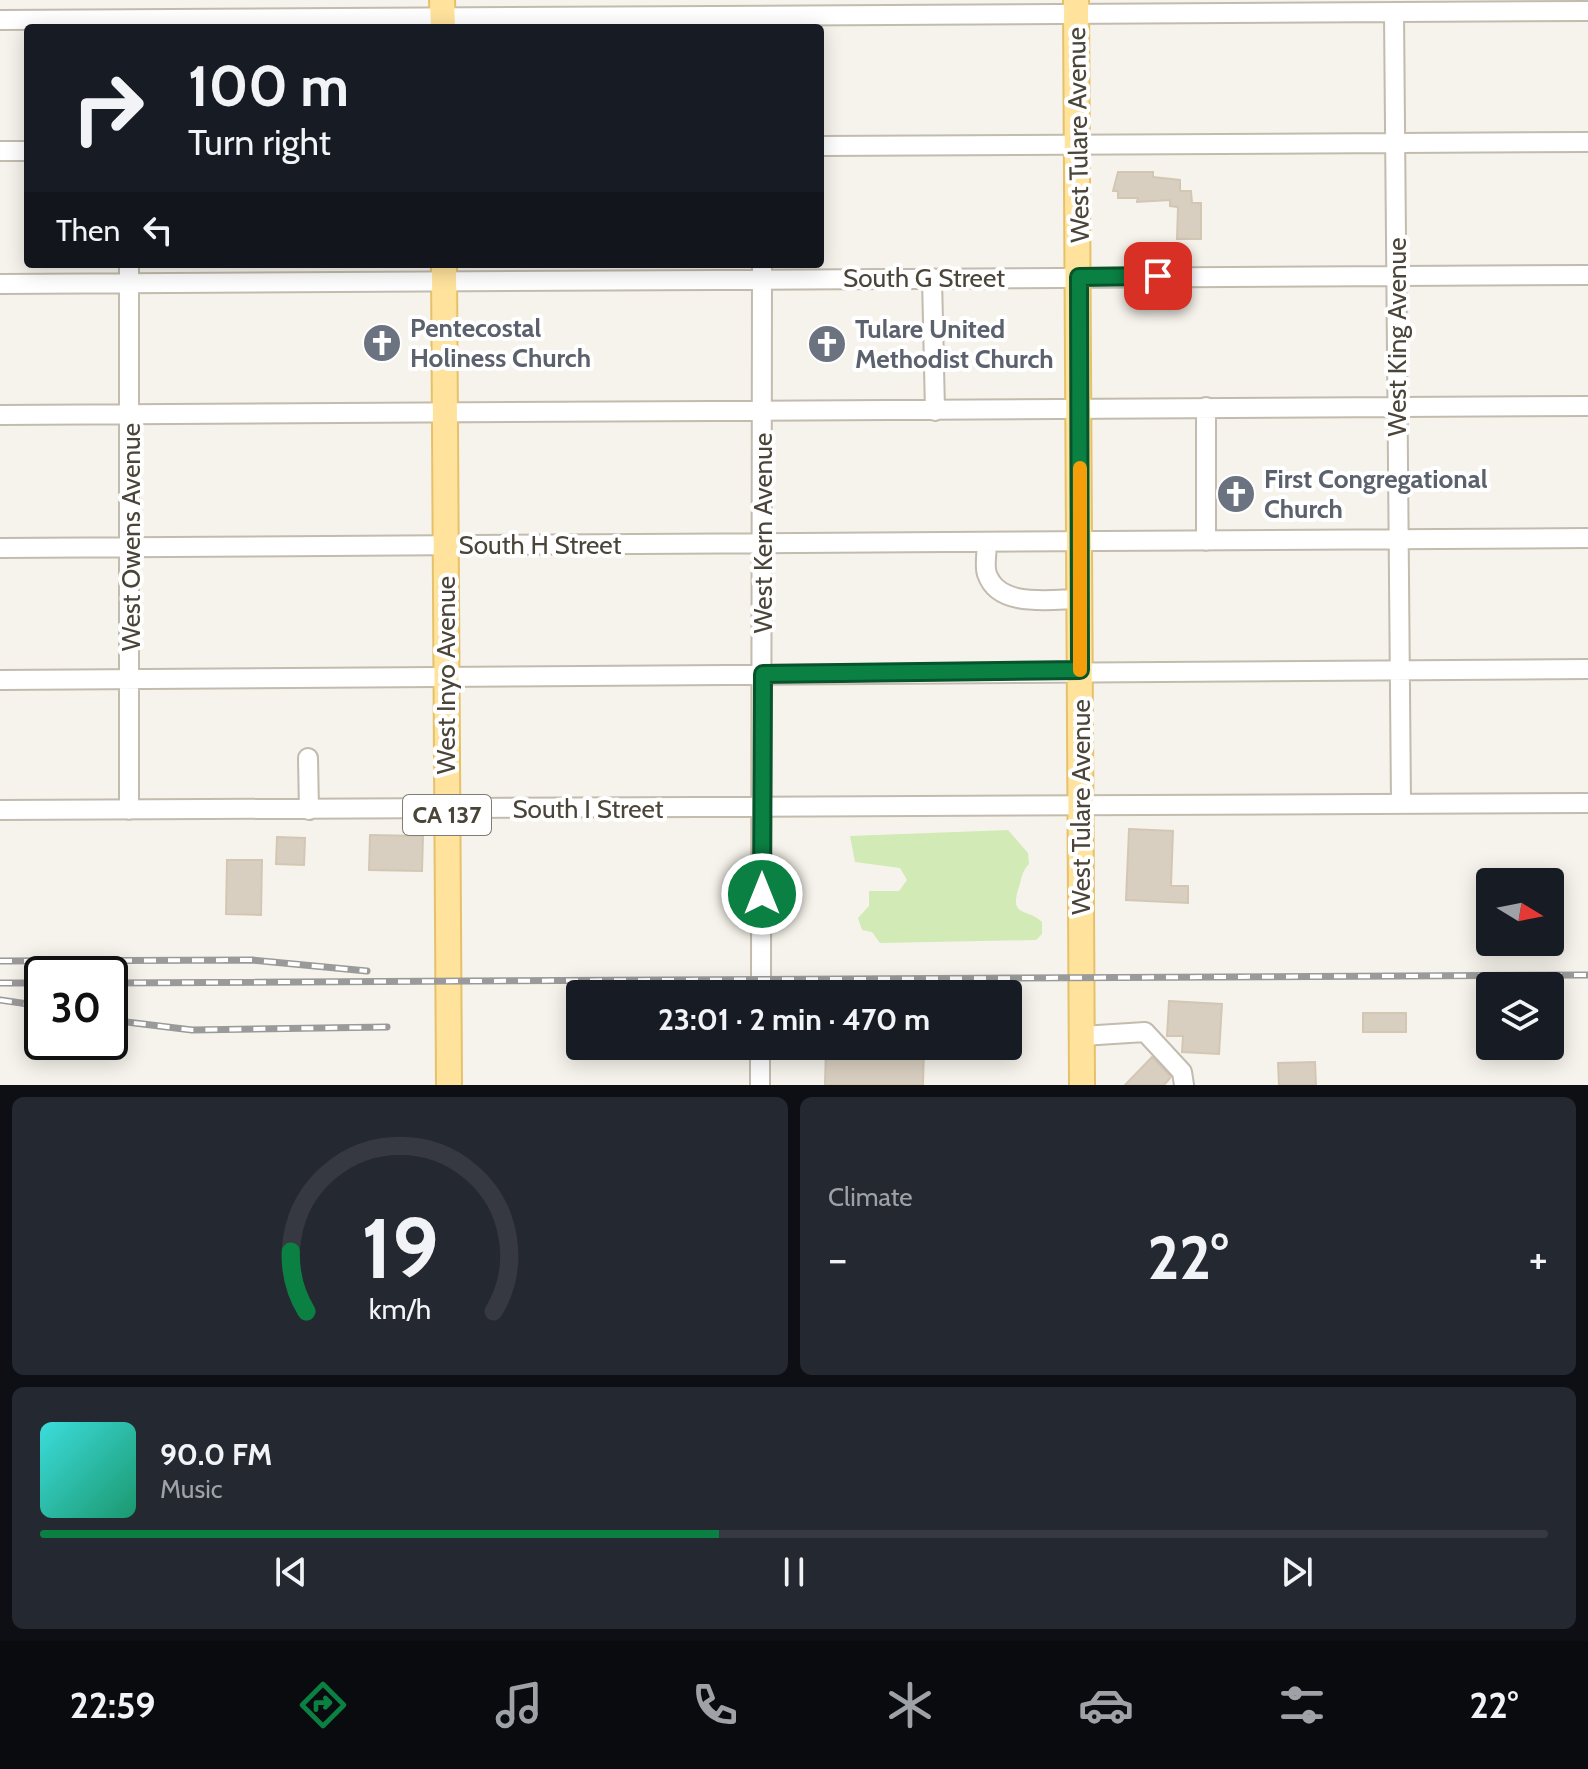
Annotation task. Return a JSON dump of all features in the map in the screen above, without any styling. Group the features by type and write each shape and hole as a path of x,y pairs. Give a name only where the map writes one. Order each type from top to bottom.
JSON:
{"main road":[{"name":"West Tulare Avenue","path":"1076,6 1082,1085"},
{"name":"West Inyo Avenue","path":"444,273 449,1085"}],"street":[{"path":"126,0 127,24"},
{"path":"0,20 127,24 442,15 760,14 1076,6 1359,7 1394,13 1500,6 1588,11"},
{"name":"West King Avenue","path":"1394,13 1401,804"},
{"path":"824,146 1588,142"},
{"path":"0,151 24,151"},
{"name":"West Owens Avenue","path":"129,268 129,810"},
{"name":"South G Street","path":"0,284 444,273 762,272 932,278 1588,275"},
{"name":"West Kern Avenue","path":"761,980 762,272"},
{"path":"932,278 935,411"},
{"path":"0,415 1588,406"},
{"path":"1206,407 1206,541"},
{"name":"South H Street","path":"0,548 1588,538"},
{"path":"987,542 987,574 999,592 1021,599 1080,599"},
{"path":"0,680 1080,670 1588,669"},
{"path":"308,758 309,810"},
{"name":"South I Street","path":"0,810 1588,803"},
{"path":"1082,1036 1145,1032 1182,1072 1184,1085"},
{"path":"760,1060 760,1085"}],"green space":[{"path":"1008,830 1028,853 1029,864 1022,876 1016,904 1021,911 1042,922 1042,934 1036,940 880,943 872,932 862,930 858,918 869,906 869,891 899,891 907,880 900,868 855,862 850,836"}],"building":[{"path":"1118,172 1153,172 1153,177 1180,180 1180,191 1191,191 1192,203 1201,203 1201,239 1177,239 1178,207 1170,206 1170,200 1137,202 1138,198 1118,198 1118,191 1113,191"},
{"path":"1129,829 1173,831 1171,886 1188,886 1188,903 1126,900"},
{"path":"370,835 423,836 422,871 369,870"},
{"path":"277,837 305,838 304,865 276,864"},
{"path":"227,860 262,860 261,915 226,914"},
{"path":"1169,1001 1222,1004 1219,1054 1182,1052 1183,1036 1167,1036"},
{"path":"1363,1013 1406,1013 1406,1032 1363,1032"},
{"path":"1152,1057 1171,1077 1164,1085 1125,1085"},
{"path":"826,1060 924,1060 923,1085 825,1085"},
{"path":"1315,1062 1316,1085 1279,1085 1278,1063"}],"railway":[{"path":"0,961 252,960 367,971"},
{"path":"128,983 1588,975"},
{"path":"0,983 24,983"},
{"path":"0,1000 24,1003"},
{"path":"128,1022 192,1030 387,1027"}],"slow traffic":[{"path":"1080,468 1080,670"}],"place":[{"name":"Pentecostal Holiness Church","path":"382,343"},
{"name":"Tulare United Methodist Church","path":"827,344"},
{"name":"First Congregational Church","path":"1236,494"}],"route":[{"path":"762,894 763,674 1080,670 1079,277 1158,276"}]}
